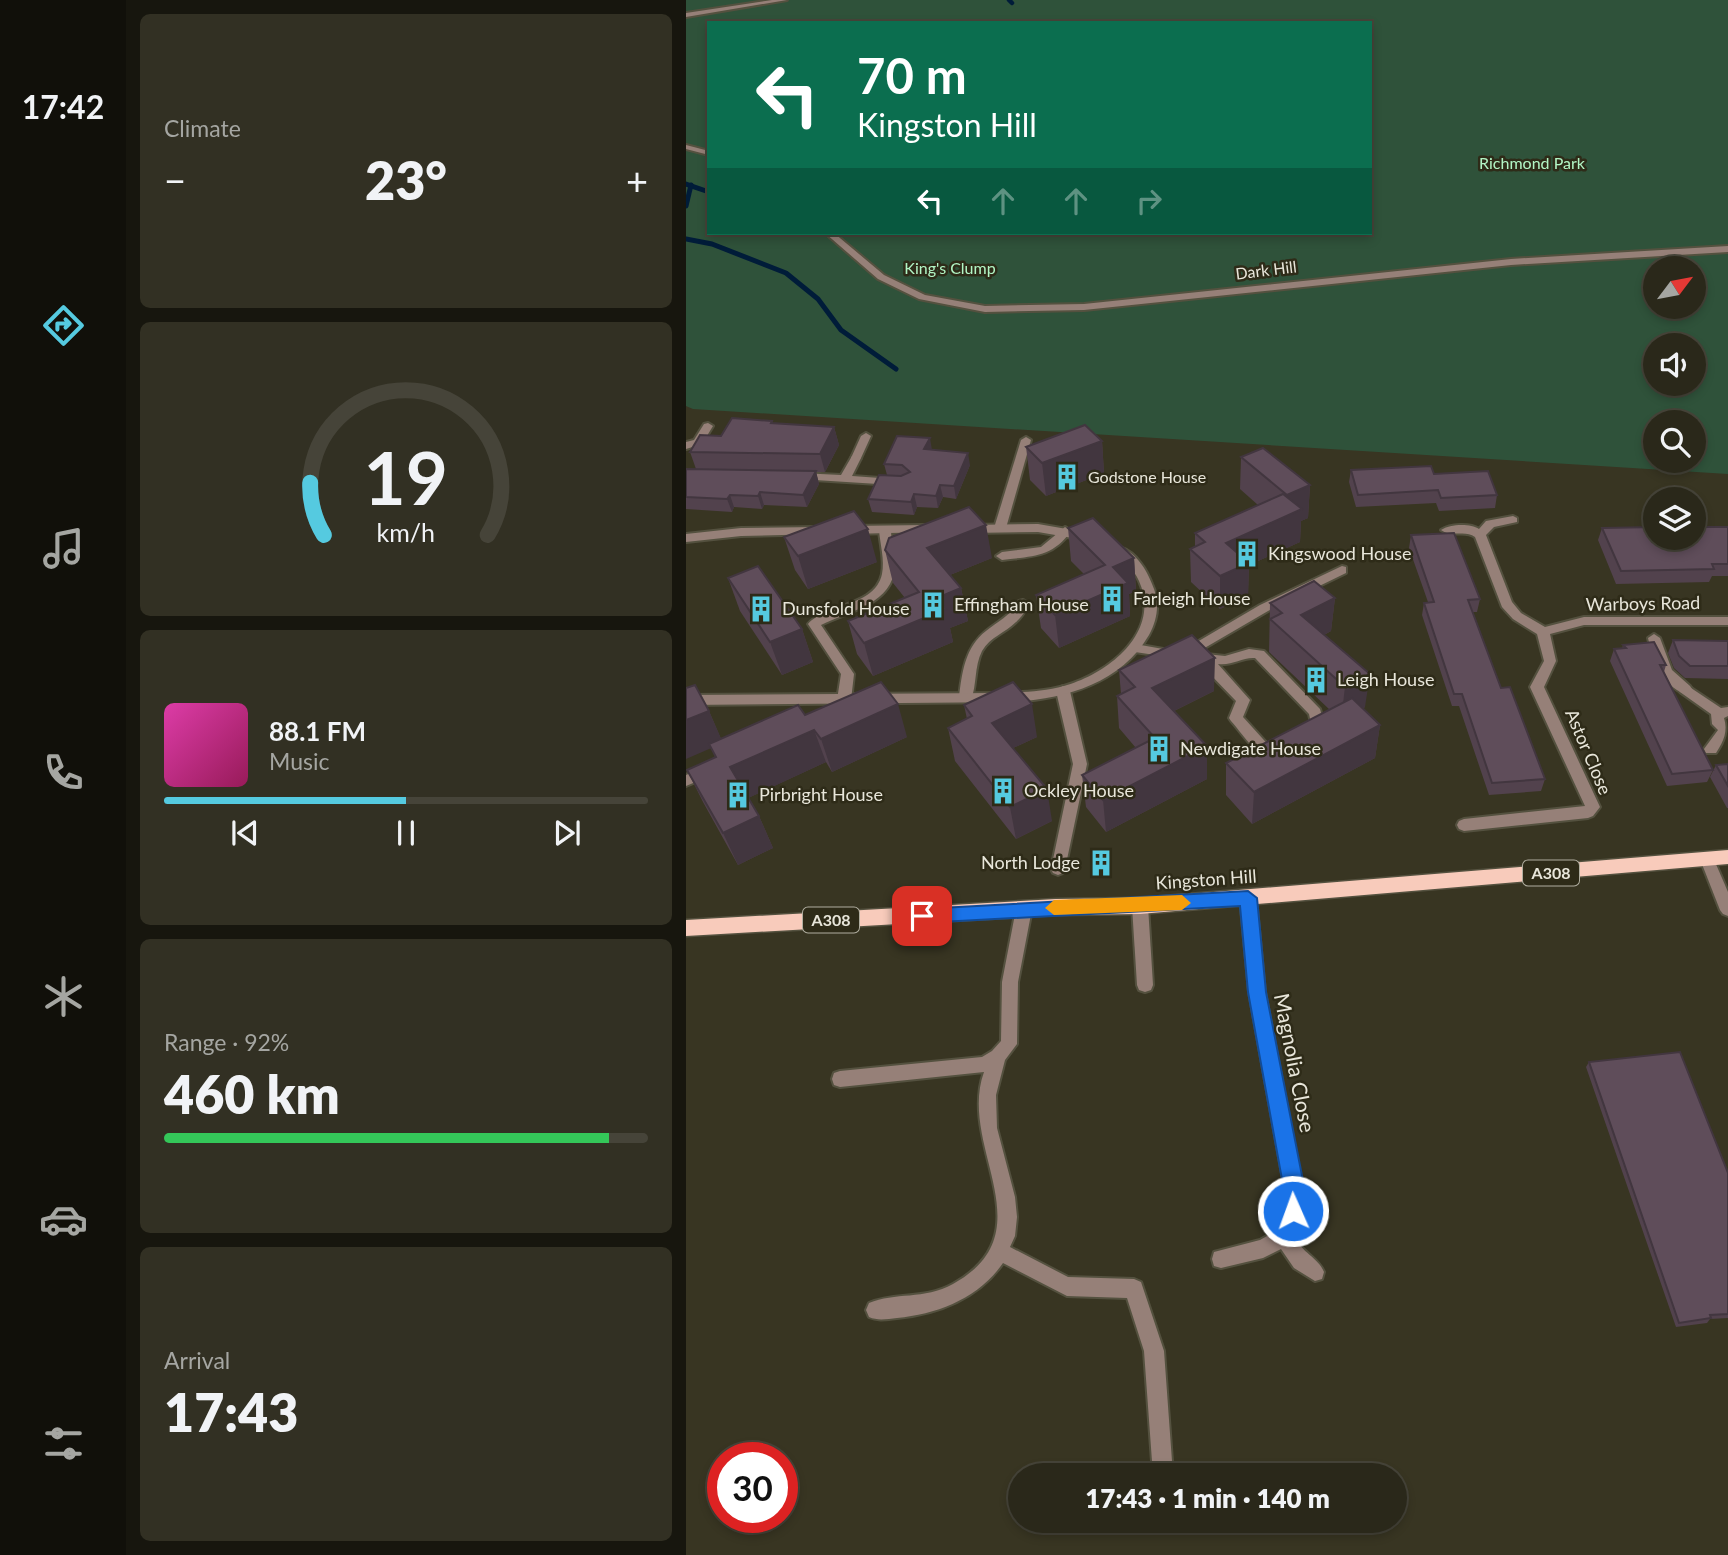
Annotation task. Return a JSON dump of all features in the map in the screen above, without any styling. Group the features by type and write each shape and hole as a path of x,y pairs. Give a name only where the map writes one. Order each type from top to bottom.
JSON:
{"main road":[{"name":"Kingston Hill","path":"686,928 1024,909 1140,906 1728,857"}],"street":[{"path":"686,15 784,0"},
{"path":"686,147 707,152"},
{"name":"Dark Hill","path":"831,235 881,277 922,297 985,309 1084,307 1511,262 1728,249"},
{"path":"686,446 698,442 708,426"},
{"path":"845,479 866,436"},
{"path":"1000,528 1026,440"},
{"path":"782,476 904,483"},
{"path":"1480,535 1490,524 1513,520"},
{"path":"686,538 741,531 1000,528 1065,531 1093,540"},
{"path":"1447,530 1472,529 1480,535 1506,604 1517,615 1544,632"},
{"path":"844,700 848,674 814,624 830,614 873,597 884,586 889,571 885,530"},
{"path":"1002,556 1033,555 1059,541 1065,531"},
{"path":"686,699 800,706 844,700 1030,696 1063,691 1116,666 1135,648 1148,626 1153,603 1143,575 1133,561 1113,548"},
{"path":"1181,655 1206,644 1264,608 1342,570"},
{"path":"966,697 971,664 981,643 1016,619 1023,604"},
{"name":"Warboys Road","path":"1544,632 1584,621 1728,621"},
{"name":"Astor Close","path":"1464,825 1588,812 1593,807 1537,687 1550,661 1544,632"},
{"path":"1654,638 1659,660 1671,681 1723,712 1719,724 1727,729 1711,749"},
{"path":"1135,648 1226,661 1249,653 1259,654 1315,712 1319,730 1308,736"},
{"path":"1212,659 1212,668 1243,700 1236,718 1268,753 1275,754 1286,748"},
{"path":"1058,869 1080,764 1063,691"},
{"path":"686,781 722,765"},
{"path":"1707,859 1728,910"},
{"name":"Magnolia Close","path":"1248,898 1257,992 1295,1196 1286,1236"},
{"path":"1140,906 1145,985"},
{"path":"840,1079 984,1064 998,1056 1009,1044 1010,982 1024,909"},
{"path":"876,1310 925,1304 955,1292 984,1275 1001,1252 1008,1222 1006,1198 990,1144 985,1106 998,1056"},
{"path":"1221,1259 1264,1249 1286,1236 1288,1246 1297,1259 1315,1272"},
{"path":"1001,1252 1067,1286 1134,1289 1154,1351 1162,1463"}],"green space":[{"name":"Richmond Park","path":"686,0 1728,0 1728,474 1706,473 1706,410 1643,410 1643,469 693,409 686,406"}],"building":[{"path":"732,418 834,427 820,454 690,452 700,435 721,436"},
{"path":"1085,425 1102,441 1042,463 1026,447"},
{"path":"897,436 930,438 924,449 968,453 954,486 940,485 936,496 914,494 911,502 868,499 879,475 901,476 910,472 902,465 884,464"},
{"path":"1263,448 1310,485 1287,495 1241,457"},
{"path":"1431,466 1434,474 1488,471 1497,495 1441,498 1438,490 1358,495 1351,470"},
{"path":"686,469 816,471 803,495 760,492 758,496 730,495 727,499 686,497"},
{"path":"1283,494 1302,509 1226,543 1249,563 1220,576 1190,549 1205,542 1195,533"},
{"path":"969,507 986,525 927,548 961,588 937,598 946,609 864,643 848,621 919,592 885,550 889,538"},
{"path":"854,511 868,529 798,556 784,537"},
{"path":"1093,518 1134,558 1113,567 1128,583 1055,615 1036,595 1105,565 1068,528"},
{"path":"1643,527 1643,550 1706,550 1706,527 1728,527 1728,564 1712,564 1714,569 1621,571 1602,528"},
{"path":"1454,533 1480,599 1468,600 1501,688 1510,687 1545,779 1492,783 1462,694 1454,694 1424,603 1434,602 1411,535"},
{"path":"758,566 802,629 770,642 728,578"},
{"path":"1314,581 1335,598 1301,615 1370,674 1345,687 1270,619 1282,613 1270,603"},
{"path":"1192,635 1215,658 1152,688 1207,746 1103,800 1082,775 1155,738 1117,696 1135,687 1119,670"},
{"path":"1673,640 1728,641 1728,666 1690,666 1679,656"},
{"path":"1654,642 1666,665 1660,665 1713,770 1672,774 1614,649 1626,648 1623,645"},
{"path":"881,682 898,704 821,739 814,730 730,767 759,816 723,833 687,770 716,757 709,744 798,705 805,715"},
{"path":"1013,682 1032,704 992,723 1047,789 1010,807 948,728 972,716 964,705"},
{"path":"695,685 709,711 686,720 686,688"},
{"path":"1352,698 1380,725 1254,792 1226,763"},
{"path":"1728,764 1728,786 1716,765"},
{"path":"1680,1052 1728,1173 1728,1314 1710,1315 1711,1318 1679,1323 1589,1062"}],"waterway":[{"path":"1009,0 1012,3"},
{"path":"686,184 691,186"},
{"path":"686,206 691,186"},
{"path":"691,186 707,191"},
{"path":"686,239 712,244 786,273 818,299 841,330 896,369"}],"slow traffic":[{"path":"1054,908 1182,903"}],"place":[{"name":"Godstone House","path":"1067,477"},
{"name":"Kingswood House","path":"1247,554"},
{"name":"Farleigh House","path":"1112,599"},
{"name":"Effingham House","path":"933,605"},
{"name":"Dunsfold House","path":"761,609"},
{"name":"Leigh House","path":"1316,680"},
{"name":"Newdigate House","path":"1159,749"},
{"name":"Ockley House","path":"1003,791"},
{"name":"Pirbright House","path":"738,795"},
{"name":"North Lodge","path":"1101,863"}],"route":[{"path":"922,916 1248,898 1257,992 1287,1146 1295,1196 1293,1211"}],"park label":[{"name":"King's Clump","path":"950,268"}]}
